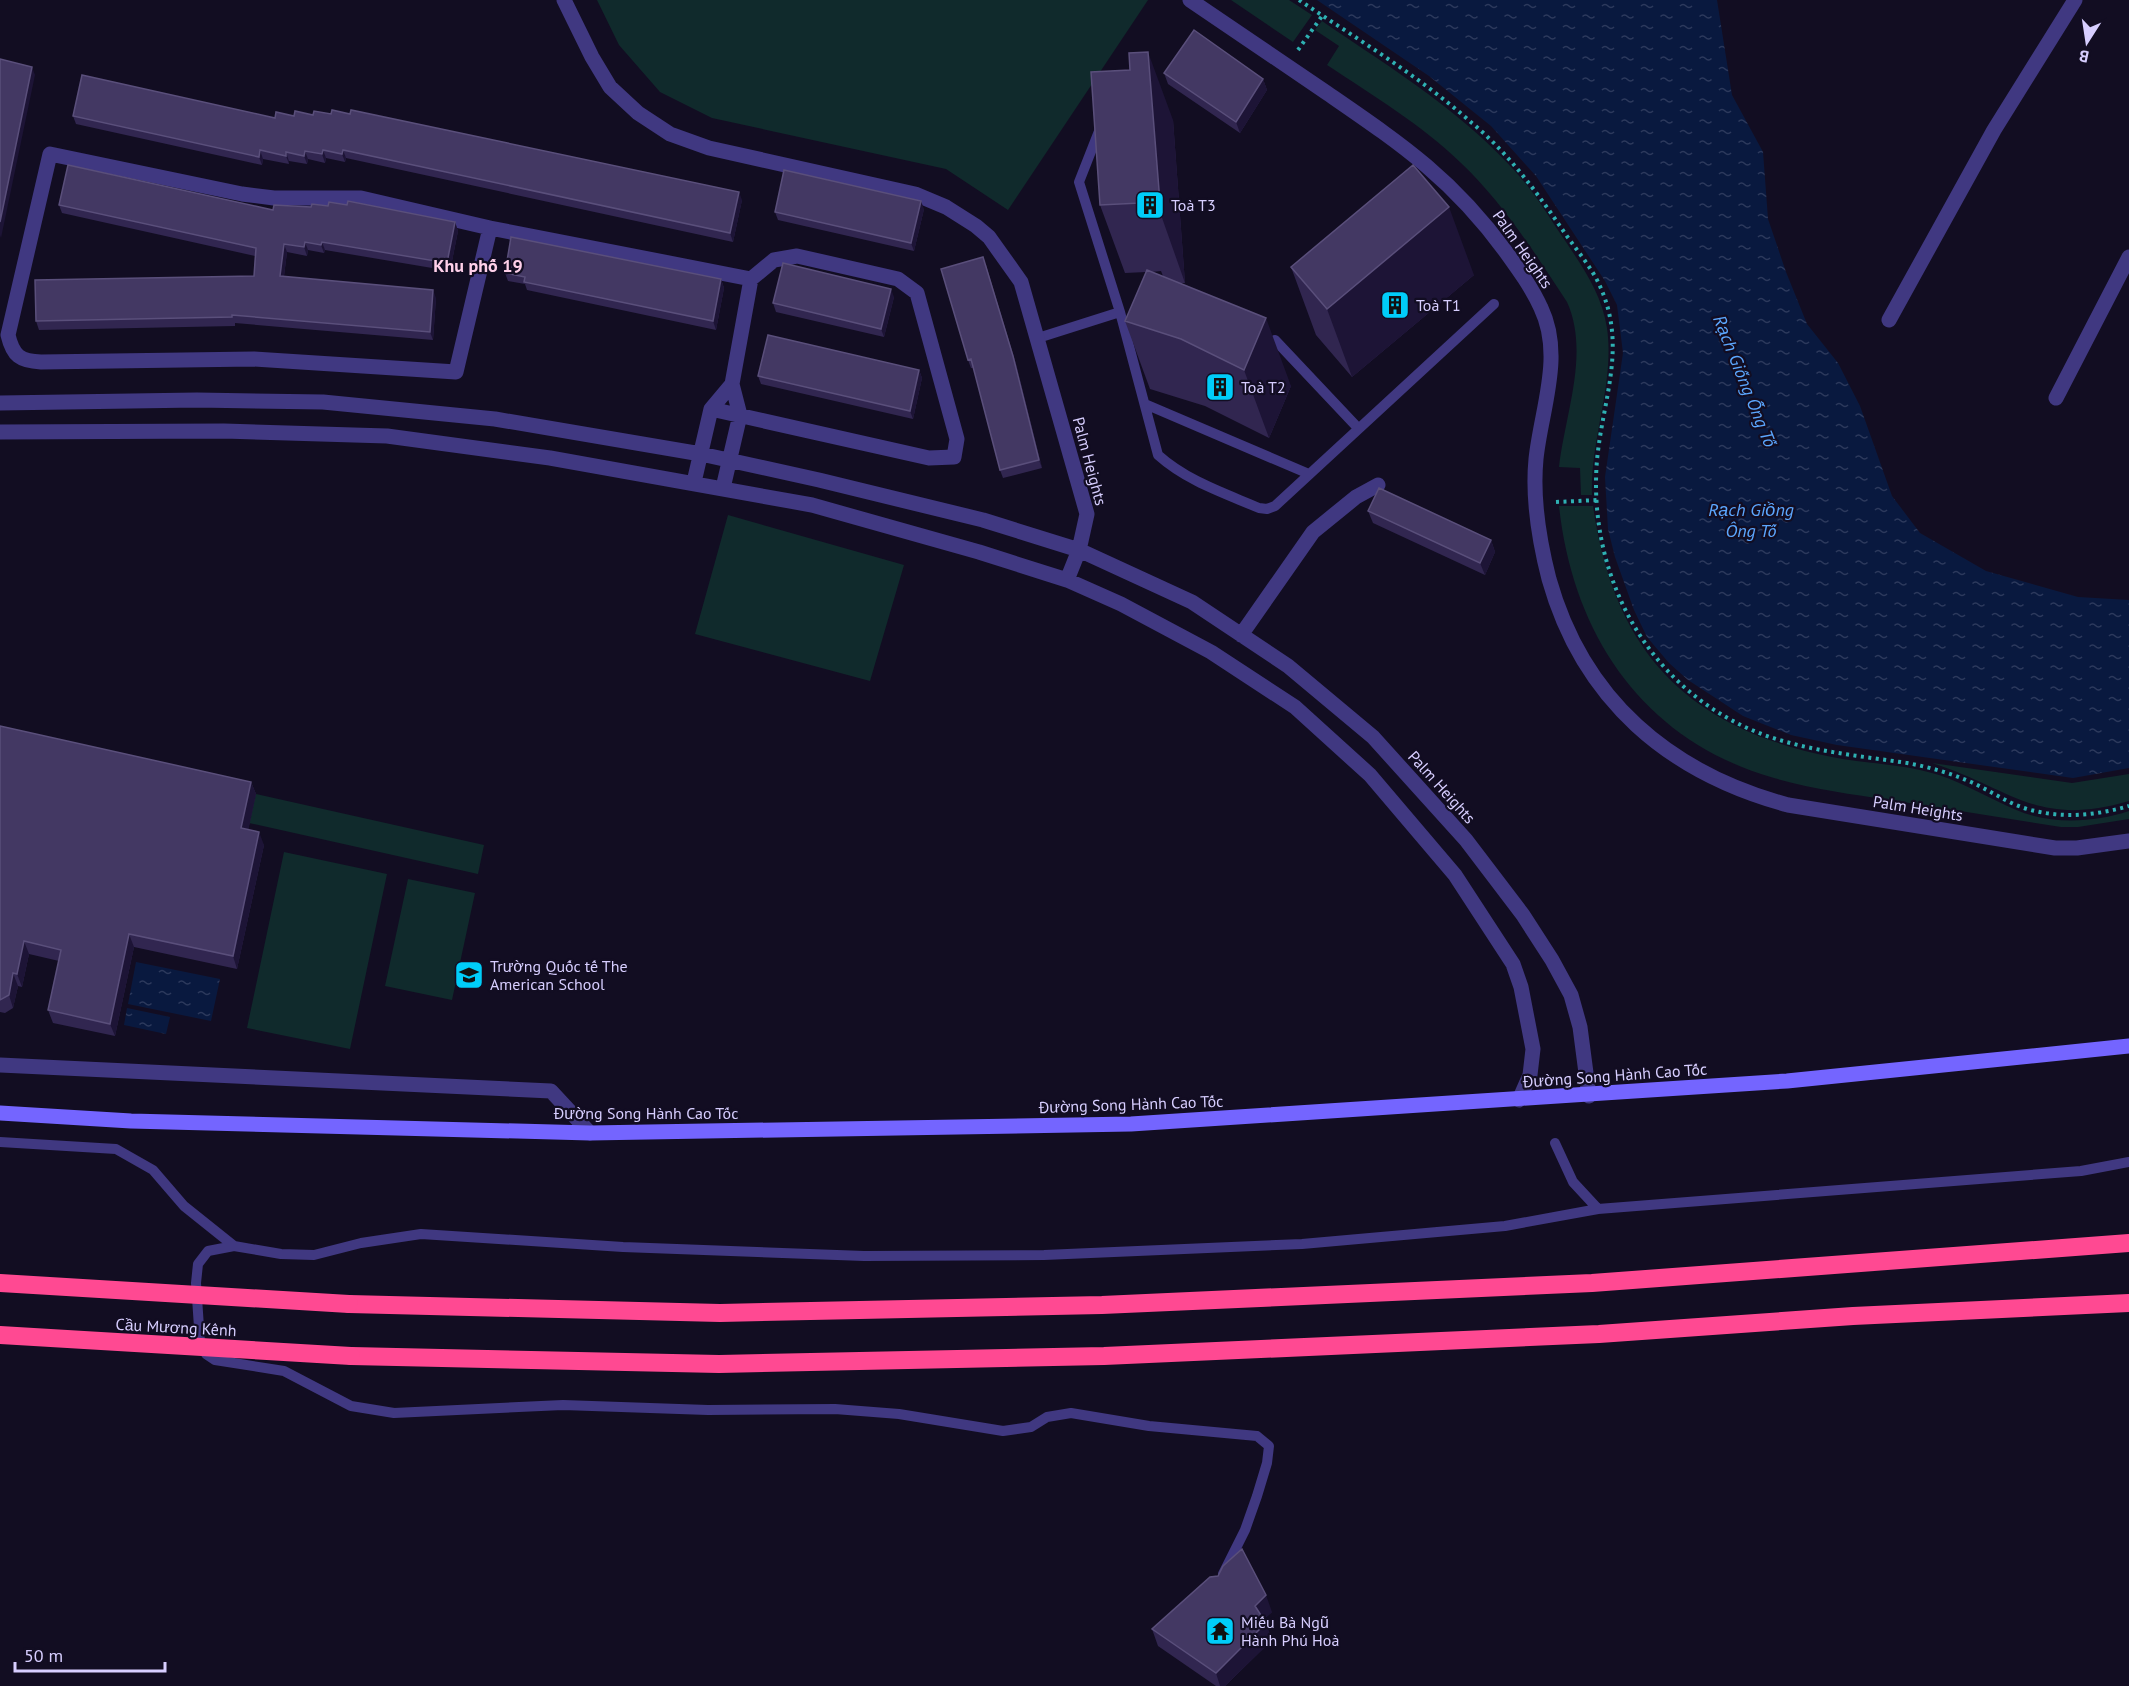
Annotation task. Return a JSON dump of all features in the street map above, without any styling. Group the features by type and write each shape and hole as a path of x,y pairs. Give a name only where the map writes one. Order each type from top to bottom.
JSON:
{"highway":[{"name":"Cầu Mương Kênh","path":"0,1283 349,1304 720,1313 1102,1305 1592,1283 2129,1243"},
{"name":"Cầu Mương Kênh","path":"0,1335 351,1356 719,1364 1104,1356 1599,1334 1853,1316 2129,1303"}],"main road":[{"name":"Đường Song Hành Cao Tốc","path":"0,1113 131,1121 590,1133 1131,1124 1589,1096 1787,1081 2129,1046"}],"street":[{"name":"Palm Heights","path":"564,0 592,57 610,87 638,113 670,134 709,148 915,194 946,207 989,237 1021,282 1038,338 1087,514 1079,550 1191,602 1288,666 1373,737 1466,840 1523,915 1571,995 1584,1045 1589,1096"},
{"name":"Palm Heights","path":"1190,0 1425,162 1473,208 1531,288 1546,318 1552,350 1535,479 1536,516 1543,554 1554,596 1580,657 1602,690 1633,724 1670,752 1710,777 1752,795 1788,805 2055,848 2077,848 2129,841"},
{"path":"1889,320 1994,130 2075,0"},
{"path":"490,228 456,372 254,359 41,362 24,361 12,352 8,335 50,154 242,194 274,198 361,198 490,228 751,279"},
{"path":"711,409 740,414 929,458 954,457 957,439 917,293 898,279 797,256 774,260 751,279 732,384 740,414 723,488"},
{"path":"2056,398 2129,257"},
{"path":"694,482 711,409 732,384"},
{"path":"0,403 196,400 323,402 495,419 730,460 983,520 1079,550 1067,580"},
{"path":"0,432 224,431 387,436 550,458 694,482 812,506 980,552 1067,580 1121,604 1210,652 1295,707 1370,775 1455,875 1513,964 1521,987 1533,1049 1530,1075 1519,1100"},
{"path":"1241,635 1313,532 1356,497 1378,485"},
{"path":"0,1065 551,1091 590,1133"}],"lane":[{"path":"1102,121 1079,182 1120,312 1158,455 1168,465 1211,488 1267,509 1275,506 1494,304"},
{"path":"1038,338 1120,312"},
{"path":"1275,340 1358,428"},
{"path":"1145,404 1310,474"},
{"path":"0,1142 116,1149 153,1170 184,1206 234,1246"},
{"path":"1555,1143 1573,1182 1598,1209"},
{"path":"1219,1587 1227,1561 1245,1530 1267,1463 1269,1446 1257,1436 1149,1426 1071,1413 1047,1417 1031,1427 1003,1431 898,1414 835,1409 708,1410 563,1405 394,1413 369,1410 351,1406 284,1371 214,1360 206,1354 200,1342 196,1283 198,1264 208,1251 234,1246 281,1254 314,1255 361,1243 421,1234 623,1247 864,1256 1044,1255 1302,1244 1505,1226 1598,1209 2081,1171 2129,1162"}],"path":[{"path":"1299,0 1424,85 1474,124 1534,187 1598,281 1610,318 1614,355 1598,457 1598,500 1603,541 1612,576 1628,615 1644,645 1666,670 1692,693 1736,722 1768,736 1821,750 1940,771 2021,807 2037,811 2075,816 2129,806"},
{"path":"1298,50 1322,16"},
{"path":"1556,502 1598,500"}],"green space":[{"path":"597,0 1148,0 1008,210 946,169 712,118 660,92 619,45"},
{"path":"1231,0 1289,0 1312,15 1293,42"},
{"path":"1322,21 1433,98 1485,140 1530,189 1586,272 1605,316 1609,349 1592,474 1592,495 1581,495 1580,468 1559,467 1576,363 1574,322 1567,302 1505,212 1461,163 1413,123 1327,65 1339,46 1315,30"},
{"path":"1559,506 1593,506 1603,558 1619,603 1640,642 1666,675 1698,703 1736,726 1781,744 1832,757 1939,775 2014,809 2042,818 2086,820 2129,811 2129,819 2078,827 2061,827 1817,788 1774,778 1728,761 1688,738 1653,710 1623,677 1599,639 1580,598 1567,553"},
{"path":"728,515 904,565 870,681 695,634"},
{"path":"1932,763 2072,783 2129,774 2129,801 2097,808 2070,810 2047,808 2005,794"},
{"path":"256,794 484,845 478,874 249,823"},
{"path":"284,852 387,874 350,1049 247,1028"},
{"path":"408,879 475,893 452,1000 385,986"}],"water":[{"name":"Rạch Giồng Ông Tố","path":"1317,0 1717,0 1732,95 1763,152 1768,219 1786,272 1807,324 1838,363 1860,406 1892,496 1920,533 1986,571 2078,597 2129,600 2129,768 2073,778 1837,745 1791,735 1743,716 1688,680 1669,663 1647,637 1634,610 1615,557 1608,529 1605,477 1623,353 1617,305 1605,281 1536,176 1491,126 1429,76"},
{"path":"136,962 220,979 211,1021 128,1004"},
{"path":"127,1008 170,1017 166,1034 124,1025"}],"building":[{"path":"1194,30 1263,79 1236,122 1164,73"},
{"path":"1148,52 1161,215 1141,216 1140,203 1100,205 1091,72 1130,70 1129,53"},
{"path":"0,59 32,67 0,222"},
{"path":"82,75 275,118 276,112 294,116 295,111 313,115 314,111 331,114 332,110 350,114 351,110 739,192 730,233 343,150 342,154 323,150 322,154 305,151 304,156 286,152 286,156 260,150 259,157 73,116"},
{"path":"68,165 273,210 274,205 311,207 312,204 328,206 329,202 347,205 348,201 455,222 447,263 322,242 321,245 305,242 304,247 284,244 280,276 433,290 430,332 232,315 232,317 36,321 35,280 254,276 256,248 59,205"},
{"path":"1413,165 1449,207 1327,309 1291,267"},
{"path":"784,170 921,201 911,243 775,212"},
{"path":"511,237 721,279 713,321 524,282 525,277 505,273"},
{"path":"983,257 1013,356 1039,460 1000,470 971,359 968,360 941,269"},
{"path":"783,263 891,289 881,329 773,303"},
{"path":"1147,270 1266,318 1244,370 1181,339 1125,321"},
{"path":"768,335 919,370 910,411 758,376"},
{"path":"1379,488 1491,540 1480,563 1368,511"},
{"path":"0,726 251,782 241,828 259,832 233,956 129,934 110,1024 48,1010 61,950 24,941 17,974 13,973 9,995 0,1000"},
{"name":"Miếu Bà Ngũ Hành Phú Hoà","path":"1242,1549 1266,1595 1255,1606 1266,1623 1216,1673 1152,1629 1210,1577 1218,1576 1223,1566"}],"place":[{"name":"Toà T3","path":"1150,205"},
{"name":"Toà T1","path":"1395,305"},
{"name":"Toà T2","path":"1220,387"},
{"name":"Trường Quốc tế The American School","path":"469,975"},
{"name":"Miếu Bà Ngũ Hành Phú Hoà","path":"1220,1631"}],"district":[{"name":"Khu phố 19","path":"478,265"}],"water label":[{"name":"Rạch Giống Ống Tố","path":"1745,381"}]}
